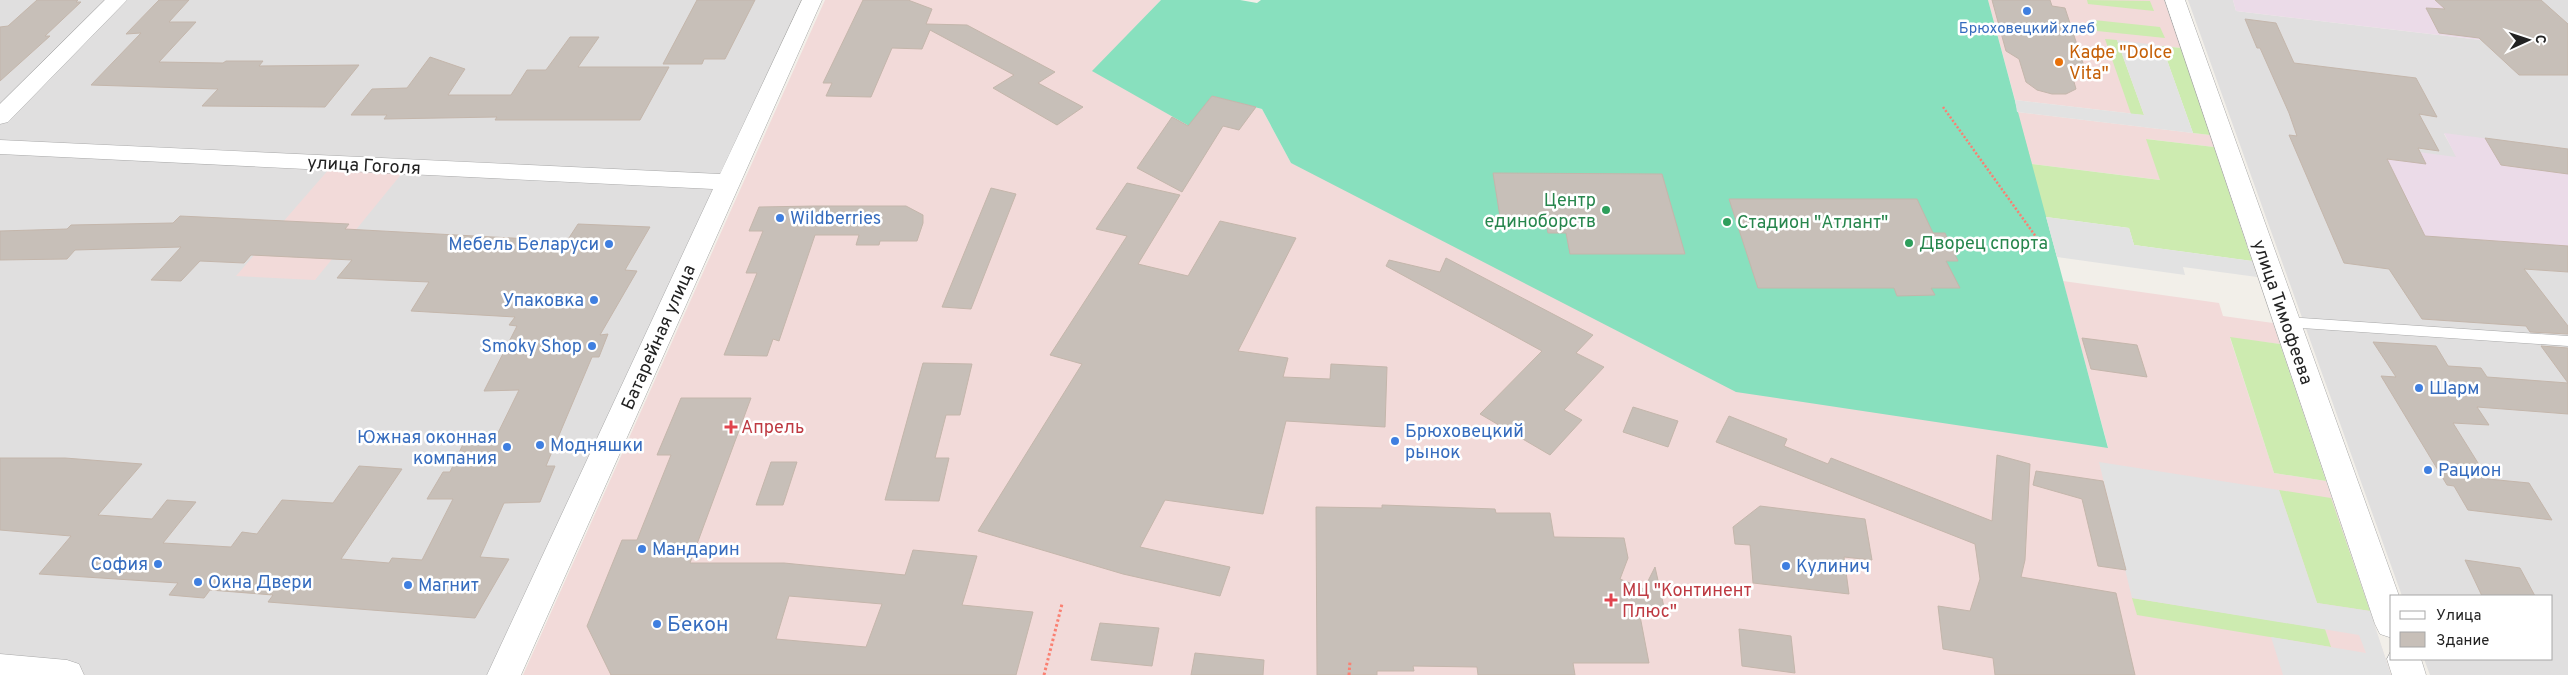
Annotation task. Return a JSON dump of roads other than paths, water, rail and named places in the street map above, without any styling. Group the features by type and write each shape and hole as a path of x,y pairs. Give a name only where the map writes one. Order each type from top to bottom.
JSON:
{"street":[{"path":"0,118 117,0"},
{"name":"Батарейная улица","path":"504,675 812,0"},
{"name":"улица Тимофеева","path":"2175,0 2390,618"},
{"name":"улица Гоголя","path":"0,147 728,182"},
{"path":"2404,660 2410,675"},
{"path":"0,669 67,675"}],"lane":[{"path":"2287,322 2568,341"}],"place":[{"name":"Брюховецкий хлеб","path":"2027,11"},
{"name":"Кафе \"Dolce Vita\"","path":"2059,62"},
{"name":"Центр единоборств","path":"1606,210"},
{"name":"Wildberries","path":"780,218"},
{"name":"Стадион \"Атлант\"","path":"1727,222"},
{"name":"Дворец спорта","path":"1909,243"},
{"name":"Мебель Беларуси","path":"609,244"},
{"name":"Упаковка","path":"594,300"},
{"name":"Smoky Shop","path":"592,346"},
{"name":"Шарм","path":"2419,388"},
{"name":"Апрель","path":"731,427"},
{"name":"Брюховецкий рынок","path":"1395,441"},
{"name":"Модняшки","path":"540,445"},
{"name":"Южная оконная компания","path":"507,447"},
{"name":"Рацион","path":"2428,470"},
{"name":"Мандарин","path":"642,549"},
{"name":"София","path":"158,564"},
{"name":"Кулинич","path":"1786,566"},
{"name":"Окна Двери","path":"198,582"},
{"name":"Магнит","path":"408,585"},
{"name":"МЦ \"Континент Плюс\"","path":"1611,600"},
{"name":"Бекон","path":"657,624"}]}
